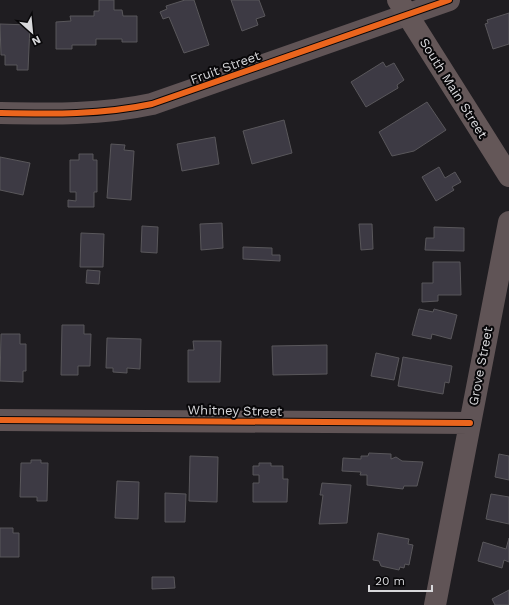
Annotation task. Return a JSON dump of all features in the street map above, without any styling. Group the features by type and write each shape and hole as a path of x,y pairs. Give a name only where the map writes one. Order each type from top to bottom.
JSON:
{"main road":[{"name":"South Main Street","path":"403,7 509,176"}],"street":[{"name":"Fruit Street","path":"0,114 89,113 114,111 152,104 403,7 449,0"},
{"name":"Grove Street","path":"435,605 509,222"},
{"name":"Whitney Street","path":"0,420 470,423"}],"building":[{"path":"99,0 114,0 114,10 122,10 123,16 137,16 137,42 122,42 122,39 96,39 96,45 72,45 72,49 56,49 56,22 71,21 70,16 94,16 94,11 99,11"},
{"path":"185,0 194,0 209,45 184,53 169,17 163,19 160,12 167,9 166,6"},
{"path":"231,0 259,0 265,16 256,19 258,25 242,31"},
{"path":"509,13 509,44 493,49 485,24 488,23 487,20"},
{"path":"0,24 30,25 28,70 17,70 17,65 5,65 5,55 1,55"},
{"path":"383,62 386,67 394,63 404,80 397,85 398,88 366,107 351,82"},
{"path":"427,102 446,130 414,151 392,156 379,132"},
{"path":"284,120 292,153 252,164 243,131"},
{"path":"215,137 219,164 182,171 177,144"},
{"path":"111,144 125,145 124,150 134,151 131,200 107,198"},
{"path":"79,154 93,154 93,160 97,160 97,192 94,192 94,207 68,207 68,200 76,201 76,192 70,192 70,160 79,160"},
{"path":"0,157 30,163 23,195 0,190"},
{"path":"439,167 445,178 455,172 461,182 452,187 454,190 436,201 422,177"},
{"path":"222,223 223,248 201,250 200,224"},
{"path":"359,224 372,224 373,249 361,250"},
{"path":"142,226 158,227 157,253 141,252"},
{"path":"434,227 464,228 464,251 425,250 426,238 434,238"},
{"path":"81,233 104,234 103,267 80,267"},
{"path":"243,247 272,248 272,255 280,255 280,261 243,259"},
{"path":"433,262 460,262 461,295 438,295 438,301 422,302 422,283 433,283"},
{"path":"87,270 100,271 99,284 86,283"},
{"path":"419,309 433,312 434,309 457,315 451,339 432,334 431,339 412,335"},
{"path":"62,325 84,325 84,334 91,334 90,366 78,366 78,375 61,375"},
{"path":"1,334 20,334 20,344 26,344 26,371 23,371 23,382 0,381"},
{"path":"107,338 141,339 140,369 127,368 127,373 113,372 113,368 106,368"},
{"path":"193,341 221,341 220,382 188,382 188,350 194,350"},
{"path":"327,345 327,374 273,375 272,346"},
{"path":"376,353 399,358 394,380 371,376"},
{"path":"403,357 452,366 449,383 445,382 443,394 398,386"},
{"path":"369,453 391,454 391,459 396,457 402,461 423,462 417,486 404,486 403,489 367,485 367,475 360,475 361,472 342,471 343,458 361,459 361,456 368,456"},
{"path":"499,454 509,456 509,480 495,477"},
{"path":"190,456 218,457 217,502 189,501"},
{"path":"31,460 41,460 41,463 48,463 47,501 37,501 37,497 20,497 21,463 31,463"},
{"path":"259,463 271,463 271,466 283,466 283,479 288,479 287,502 253,502 253,483 259,483 259,475 253,475 253,466 259,466"},
{"path":"117,481 139,482 138,519 115,518"},
{"path":"322,483 351,485 347,523 319,524 323,495 320,495"},
{"path":"165,493 186,494 185,522 165,522"},
{"path":"491,494 509,497 509,524 486,519"},
{"path":"0,528 13,528 13,533 19,533 19,557 0,557"},
{"path":"378,533 409,539 408,544 413,545 409,565 405,564 404,568 400,567 399,570 381,566 379,561 373,560"},
{"path":"509,538 509,562 504,560 502,568 478,561 483,542 506,549"},
{"path":"152,577 174,577 175,588 152,589"},
{"path":"509,590 509,605 495,605 492,599"}],"cycle path":[{"path":"0,113 95,112 133,108 152,104 449,0"},
{"path":"0,420 470,423"}]}
